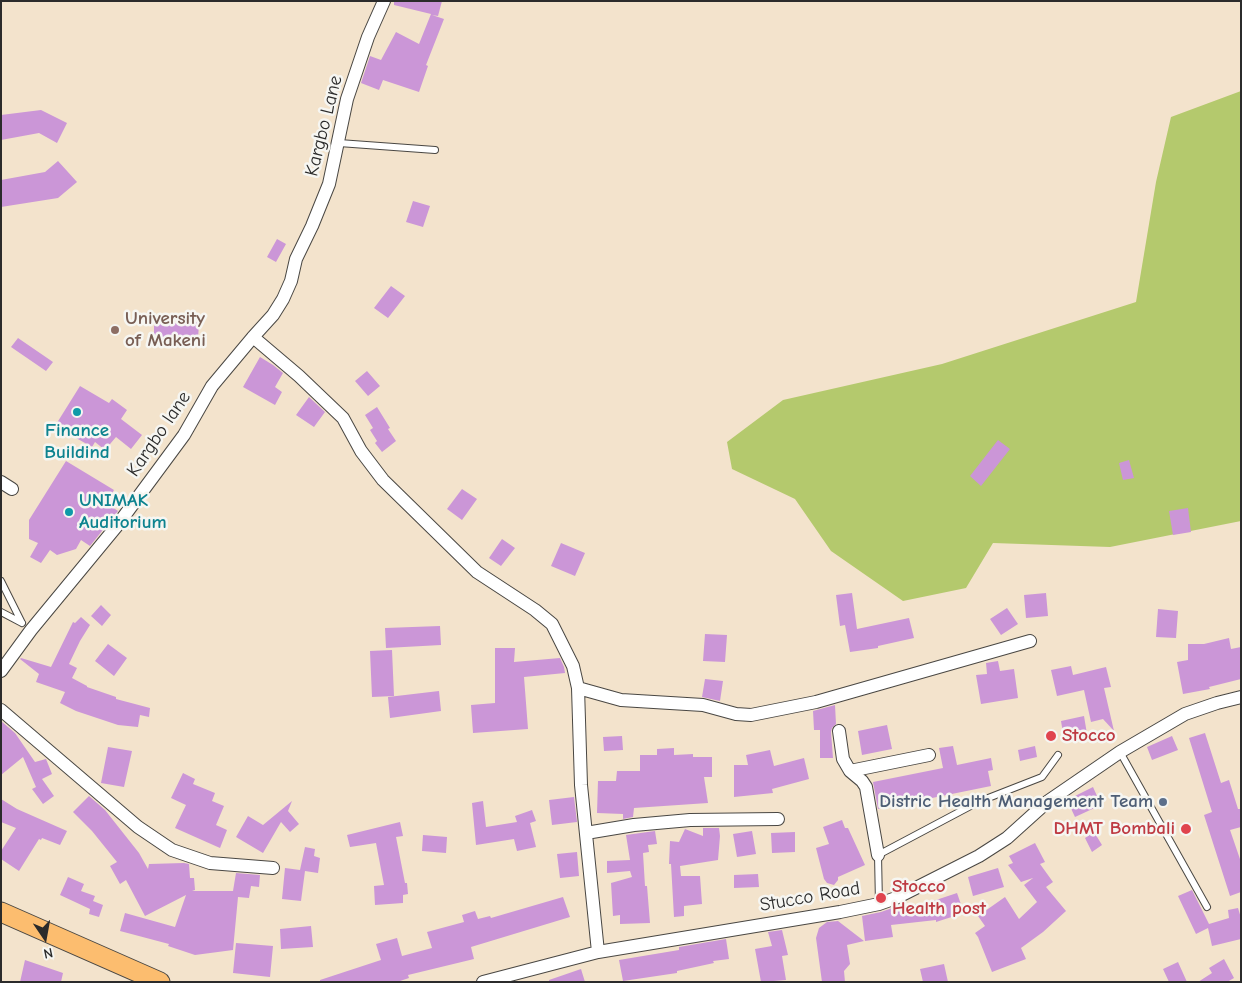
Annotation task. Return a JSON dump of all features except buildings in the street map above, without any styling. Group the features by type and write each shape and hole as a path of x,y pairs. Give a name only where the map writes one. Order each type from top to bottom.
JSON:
{"main road":[{"path":"1,912 160,982"}],"street":[{"name":"Kargbo Lane","path":"296,258 312,226 329,184 347,99 368,37 384,1"},
{"name":"Kargbo lane","path":"1,671 26,627 116,527 184,435 212,386 273,315 291,281 296,258"},
{"path":"253,337 299,376 343,418 362,451 384,480 477,572 535,610 552,624 573,666 578,688 582,786 598,952"},
{"path":"1,482 12,490"},
{"path":"578,688 621,700 703,705 736,714 751,715 816,702 1030,641"},
{"name":"Stucco Road","path":"483,982 598,952 878,904 896,898 978,856 1007,838 1048,802 1120,752 1185,714 1241,697"},
{"path":"1,710 138,827 172,850 210,863 273,868"},
{"path":"839,731 843,759 850,771 866,787 878,855"},
{"path":"850,771 929,755"},
{"path":"586,833 634,825 690,820 778,819"}],"lane":[{"path":"339,143 435,150"},
{"path":"1,581 26,627"},
{"path":"1,612 26,627"},
{"path":"1120,752 1207,907"},
{"path":"878,904 878,855 978,802 1042,777 1058,754"}],"green space":[{"path":"1241,91 1241,521 1110,547 993,543 966,588 903,601 831,551 795,499 732,469 727,442 783,400 942,364 1136,302 1156,182 1171,117"}],"place":[{"name":"University of Makeni","path":"115,330"},
{"name":"Finance Buildind","path":"77,412"},
{"name":"UNIMAK Auditorium","path":"69,512"},
{"name":"Stocco","path":"1051,736"},
{"name":"Distric Health Management Team","path":"1163,802"},
{"name":"DHMT Bombali","path":"1186,829"},
{"name":"Stocco Health post","path":"881,898"}]}
